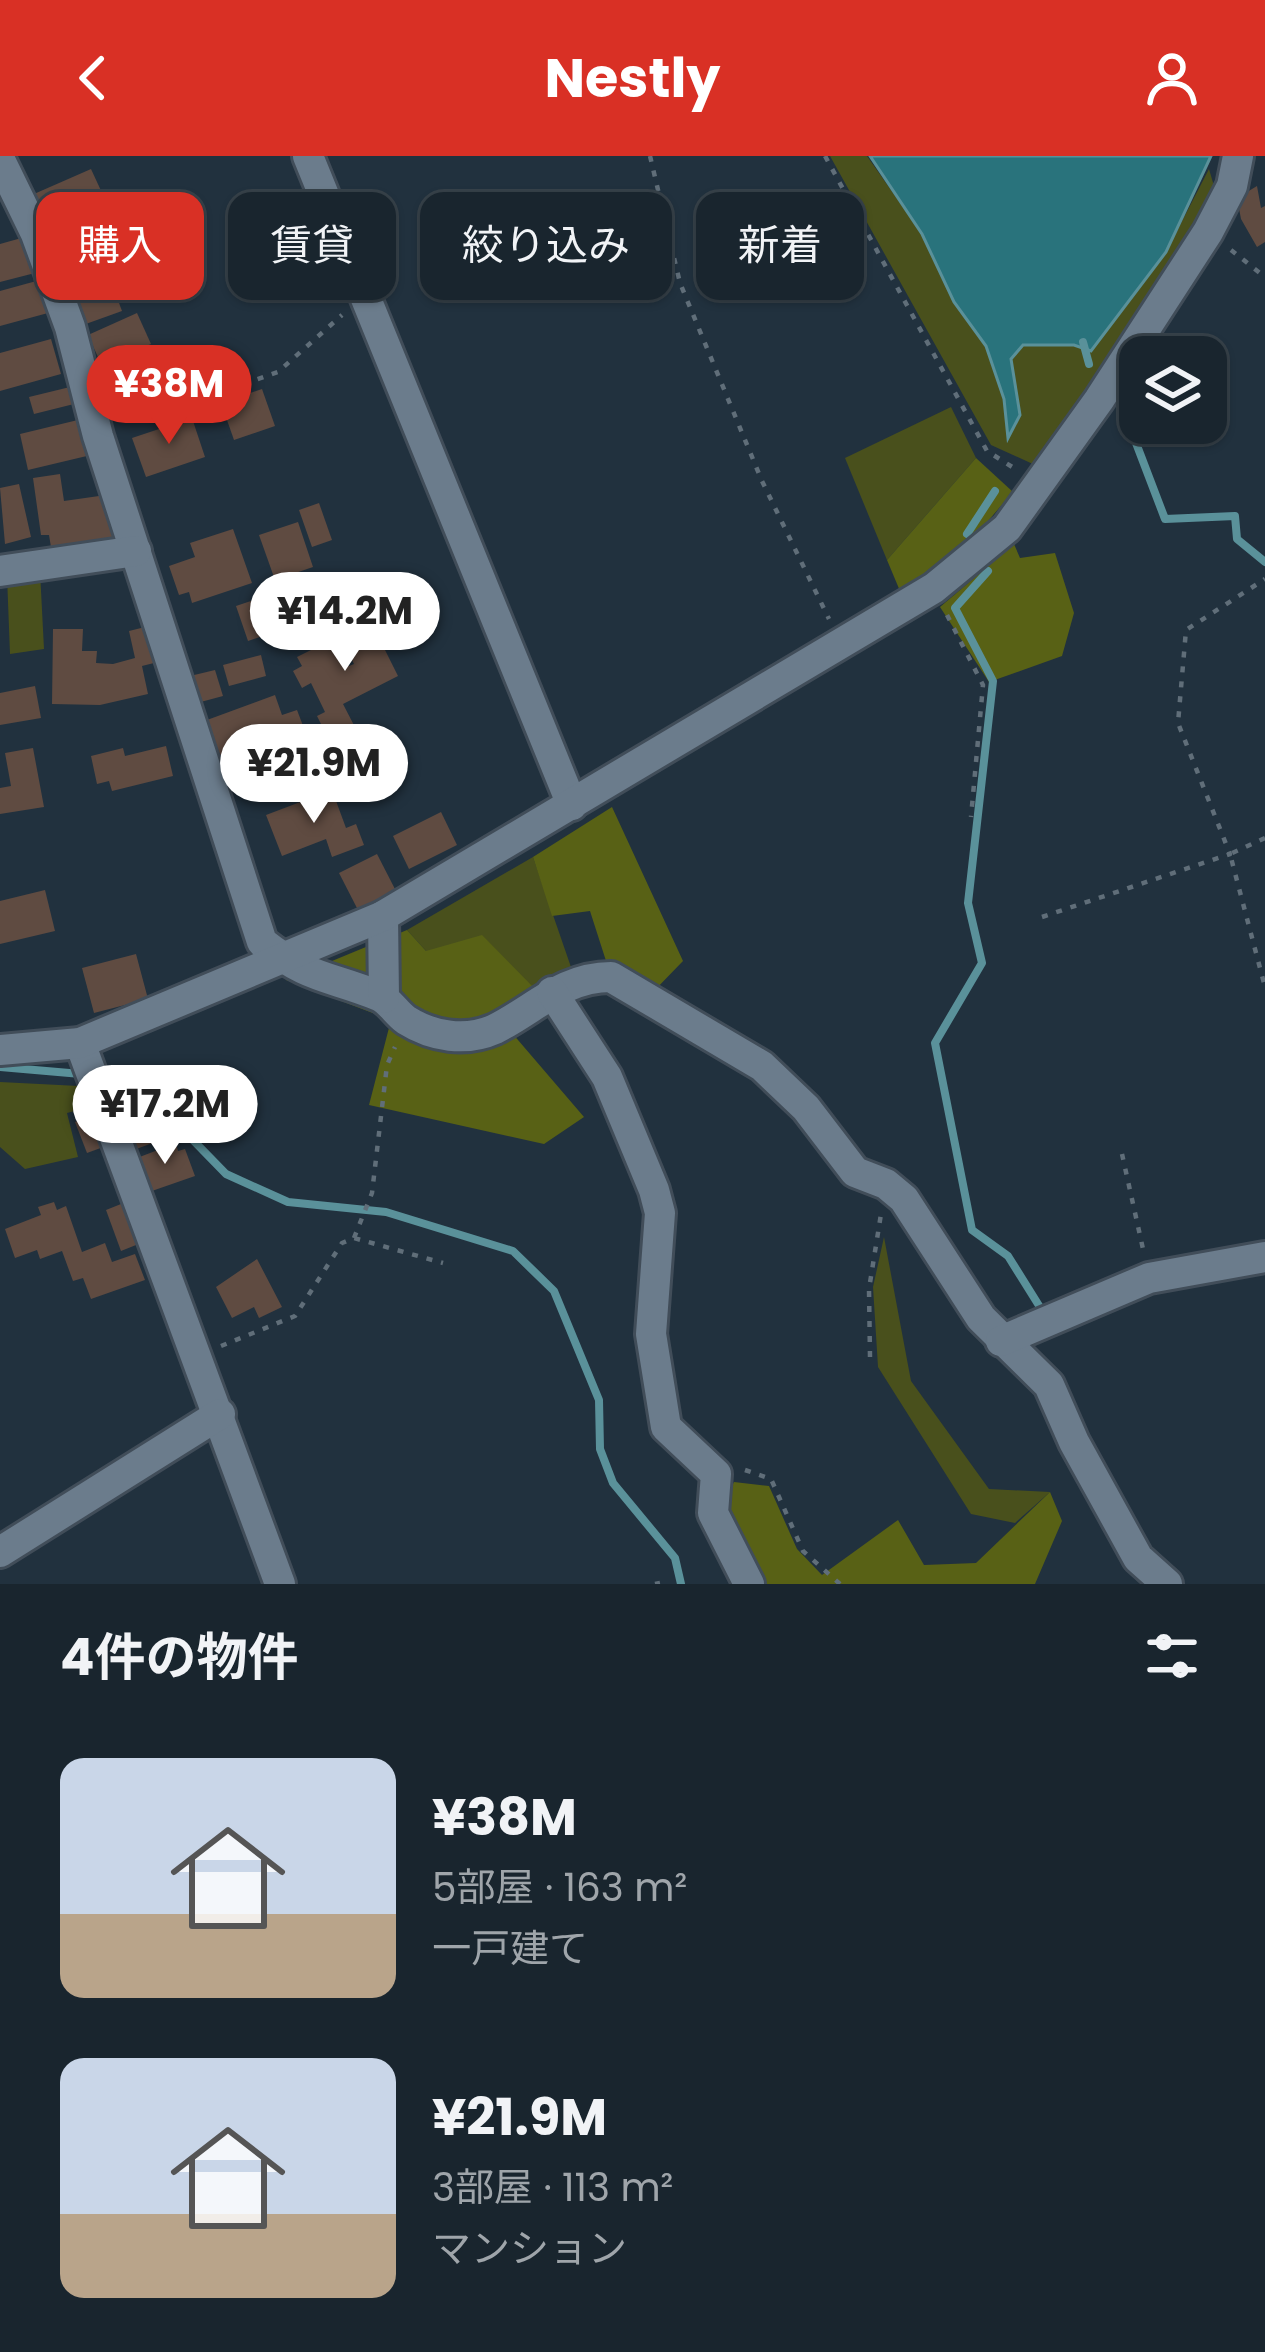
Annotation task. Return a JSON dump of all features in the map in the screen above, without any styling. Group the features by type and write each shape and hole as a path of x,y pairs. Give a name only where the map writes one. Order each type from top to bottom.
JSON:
{"street":[{"path":"308,156 322,192"},
{"path":"0,1050 83,1051 281,957 383,916 934,588 1007,528 1099,400 1208,232 1232,185 1238,156"},
{"path":"0,160 37,234 70,327 136,551 262,942 306,975 395,1008 446,1036 470,1038 552,992 587,977 611,977 761,1066 806,1108 855,1172 886,1184 904,1199 1001,1341 1049,1385 1074,1442 1138,1558 1167,1584"},
{"path":"366,300 572,805"},
{"path":"0,571 136,551"},
{"path":"383,916 395,1008"},
{"path":"552,992 608,1077 654,1190 660,1213 651,1334 666,1427 716,1474 713,1513 749,1584"},
{"path":"83,1051 280,1584"},
{"path":"1001,1341 1149,1278 1265,1257"},
{"path":"0,1552 21,1544 220,1414"}],"path":[{"path":"650,156 680,283 762,481 840,643"},
{"path":"825,156 987,451 1037,482"},
{"path":"1208,232 1265,277"},
{"path":"201,399 278,372 359,300"},
{"path":"1265,579 1186,630 1178,723 1229,854 1265,986"},
{"path":"934,588 983,685 971,817"},
{"path":"1042,917 1265,838"},
{"path":"199,1355 295,1316 342,1243 363,1227 372,1193 395,1008"},
{"path":"1122,1154 1149,1278"},
{"path":"870,1357 869,1289 886,1184"},
{"path":"354,1238 443,1263"},
{"path":"716,1474 753,1470 771,1479 803,1551 840,1584"}],"shaded area":[{"path":"830,156 867,156 922,234 954,302 986,346 1004,399 1009,436 1020,415 1011,360 1023,345 1074,345 1166,252 1209,169 1216,193 1035,465 991,445 864,217 864,192 850,192"},
{"path":"870,156 1211,156 1166,252 1091,351 1074,345 1023,345 1011,359 1020,415 1008,438 1004,399 986,346 954,302 922,234"},
{"path":"951,407 976,458 887,560 845,458"},
{"path":"40,571 44,649 10,654 7,576"},
{"path":"533,857 572,970 536,990 426,951 407,930"},
{"path":"0,1082 79,1086 90,1107 67,1113 78,1157 25,1169 0,1147"},
{"path":"884,1237 911,1381 989,1489 1050,1492 1015,1523 971,1514 878,1367 873,1287"}],"green space":[{"path":"976,458 1013,492 969,543 900,591 887,560"},
{"path":"1014,544 1020,558 1055,553 1074,613 1062,656 989,682 940,607"},
{"path":"612,807 683,961 651,994 607,964 590,911 552,916 533,857"},
{"path":"407,930 426,951 482,935 536,990 512,1033 584,1117 544,1144 369,1105 391,1020 286,980"},
{"path":"734,1482 769,1486 797,1549 822,1575 898,1520 924,1565 976,1563 1050,1492 1062,1521 1035,1584 757,1584 720,1508"}],"building":[{"path":"91,169 102,192 39,192"},
{"path":"1257,186 1261,208 1265,206 1265,242 1257,247 1241,219 1237,198"},
{"path":"25,237 35,273 0,282 0,244"},
{"path":"36,281 36,300 45,300 48,313 0,326 0,291"},
{"path":"74,300 118,300 122,311 83,325"},
{"path":"137,313 151,344 102,366 88,335"},
{"path":"51,339 61,374 0,391 0,353"},
{"path":"176,349 187,391 161,399 149,357"},
{"path":"134,358 145,392 107,404 96,369"},
{"path":"70,387 74,404 34,414 29,397"},
{"path":"262,389 275,426 234,440 221,403"},
{"path":"192,418 205,457 146,477 132,438"},
{"path":"82,419 91,455 28,470 20,434"},
{"path":"60,474 64,501 113,494 118,538 51,547 49,535 41,535 33,478"},
{"path":"19,484 31,537 5,544 0,488"},
{"path":"319,503 332,540 312,547 299,510"},
{"path":"298,522 313,567 275,580 259,535"},
{"path":"233,529 252,583 192,603 189,592 179,595 169,566 195,557 190,543"},
{"path":"257,599 269,634 248,641 236,606"},
{"path":"367,614 398,676 343,704 358,733 332,746 317,716 325,712 311,683 302,688 293,671 302,666 297,657 335,638 349,666 354,664 337,629"},
{"path":"149,626 158,662 142,666 148,694 100,705 52,704 53,629 83,629 82,651 97,651 96,663 113,664 135,658 129,631"},
{"path":"261,655 266,676 229,686 223,665"},
{"path":"215,670 223,696 197,703 190,676"},
{"path":"35,686 41,718 0,725 0,693"},
{"path":"275,695 282,715 297,710 305,731 257,749 255,742 220,755 207,720"},
{"path":"322,740 340,776 321,785 303,749"},
{"path":"166,746 173,776 112,791 109,781 97,784 91,756 123,748 125,756"},
{"path":"33,748 44,807 0,814 0,788 11,786 5,753"},
{"path":"332,790 346,828 356,824 364,845 332,857 326,839 282,856 266,815"},
{"path":"441,812 457,845 409,869 393,836"},
{"path":"377,854 396,891 358,910 339,873"},
{"path":"45,890 55,931 0,944 0,901"},
{"path":"136,954 148,999 94,1013 82,968"},
{"path":"135,1107 162,1125 166,1138 131,1151 118,1114"},
{"path":"95,1114 106,1146 87,1153 75,1122"},
{"path":"176,1143 178,1151 185,1149 195,1176 149,1192 137,1158"},
{"path":"54,1202 57,1210 66,1206 82,1252 105,1243 112,1262 135,1254 145,1280 91,1299 83,1278 73,1281 62,1251 40,1259 37,1250 15,1258 5,1229 41,1215 38,1207"},
{"path":"126,1202 141,1243 121,1251 106,1210"},
{"path":"257,1259 282,1307 259,1318 254,1307 232,1318 216,1287"}],"waterway":[{"path":"1083,342 1089,364"},
{"path":"1136,444 1165,519 1235,516 1237,539 1265,562"},
{"path":"967,534 995,491"},
{"path":"988,571 955,608 993,681 968,903 982,963 935,1043 972,1230 1008,1256 1043,1312"},
{"path":"0,1067 81,1074"},
{"path":"102,1075 111,1075 188,1135 226,1174 288,1202 386,1212 513,1251 554,1291 599,1400 600,1449 613,1483 675,1558 681,1584"}]}
